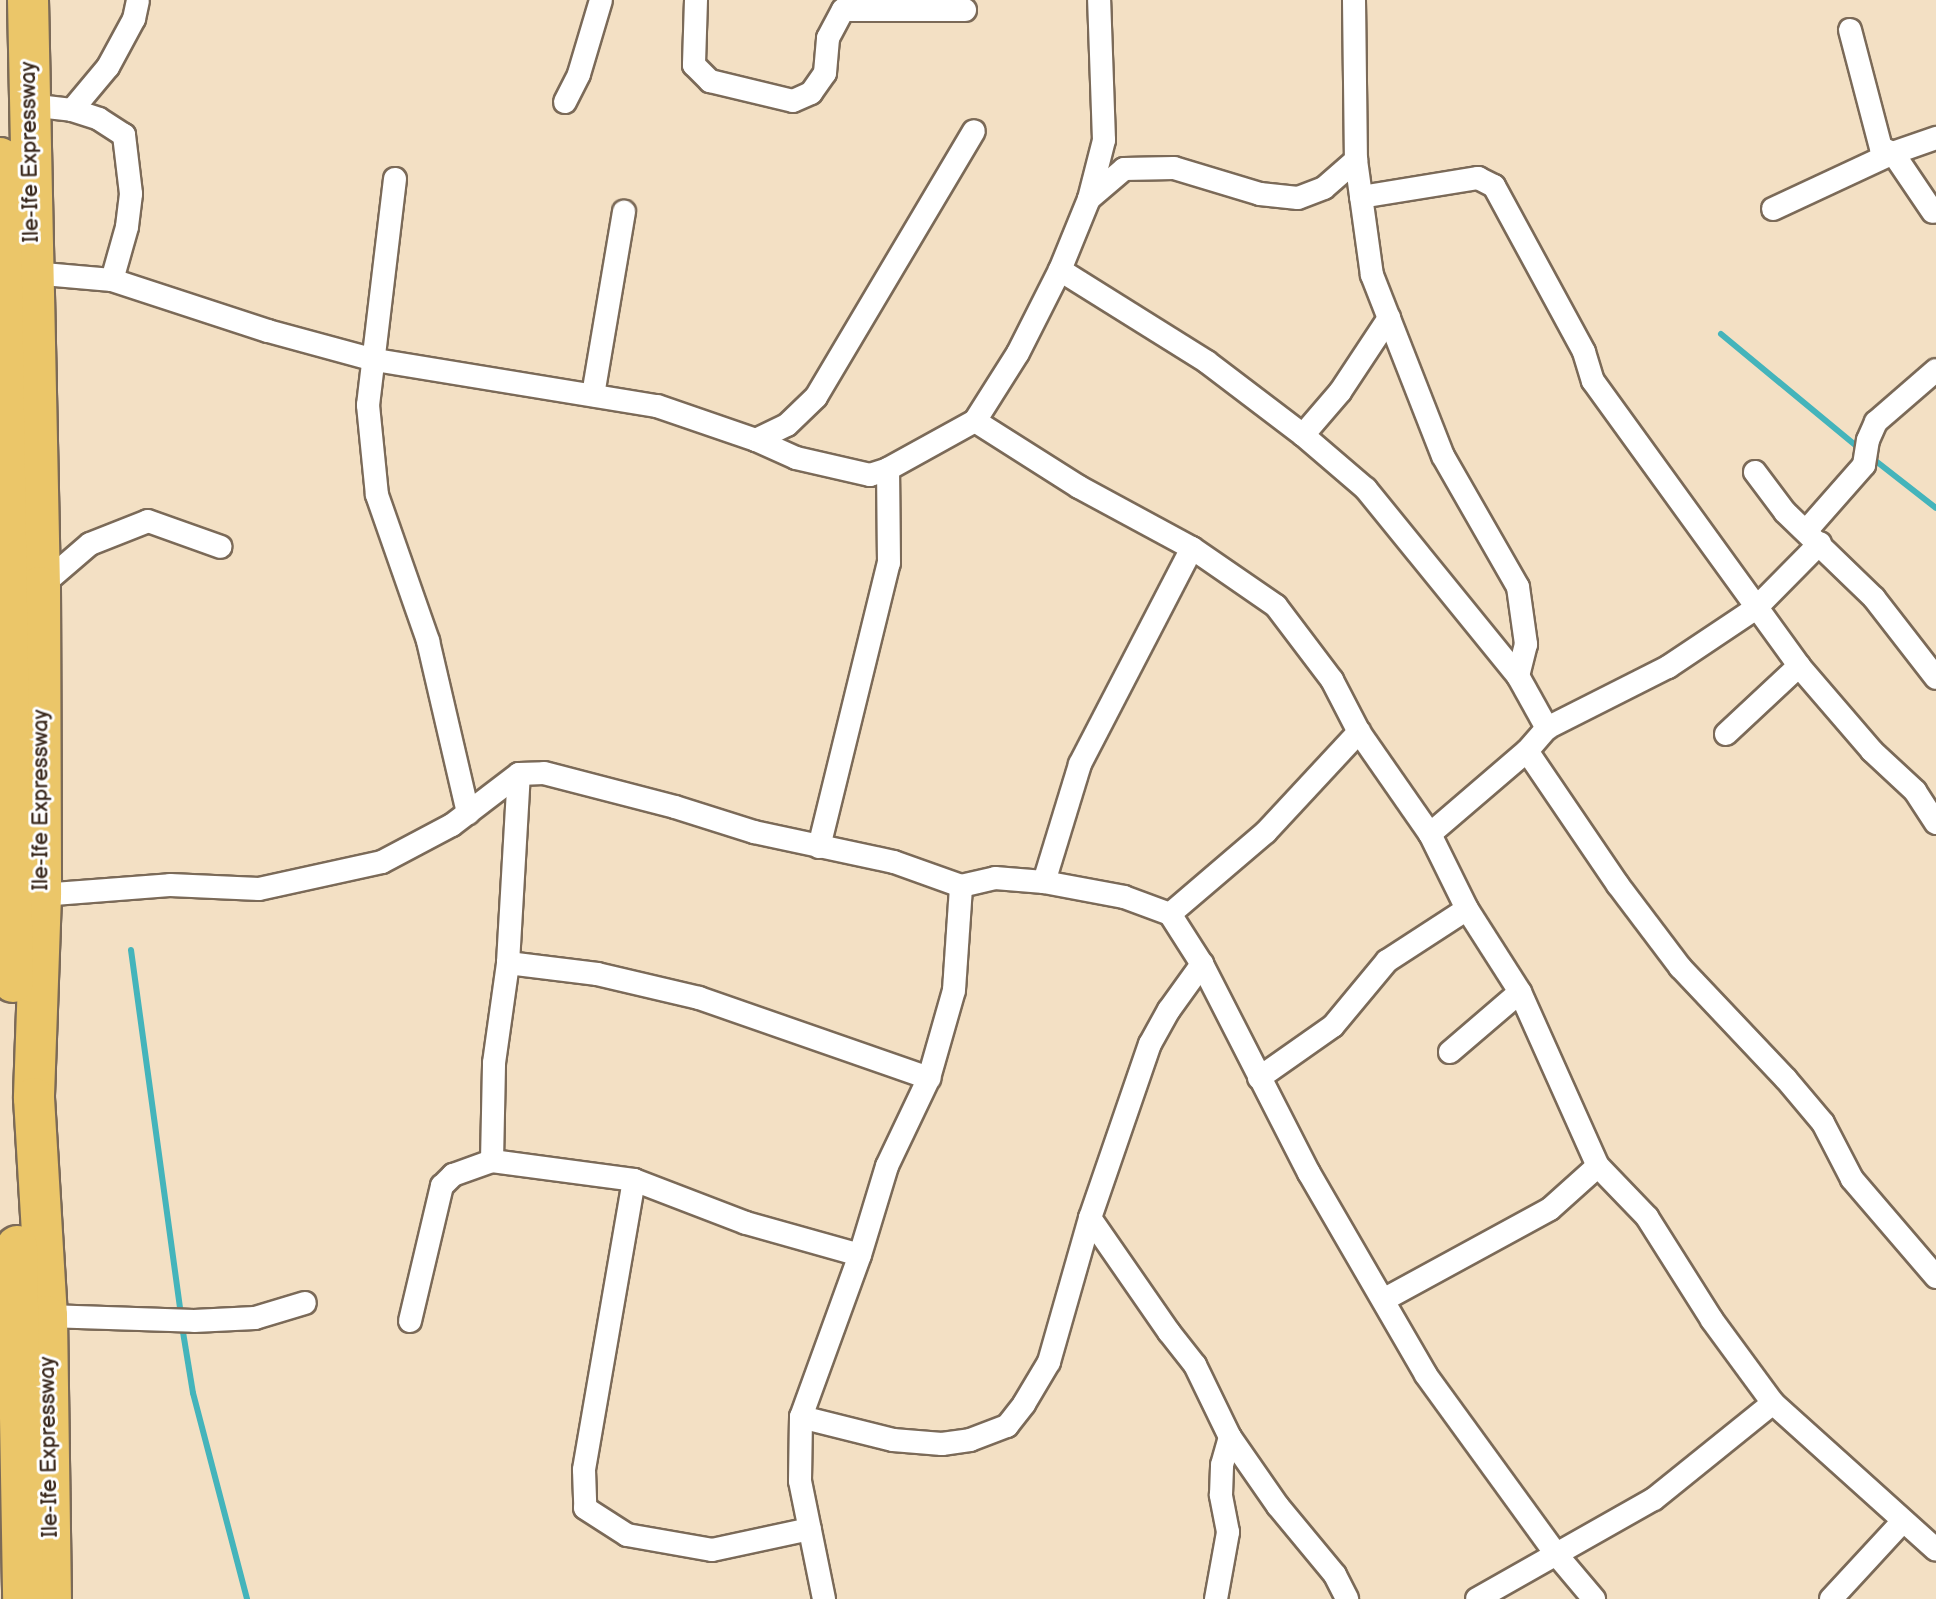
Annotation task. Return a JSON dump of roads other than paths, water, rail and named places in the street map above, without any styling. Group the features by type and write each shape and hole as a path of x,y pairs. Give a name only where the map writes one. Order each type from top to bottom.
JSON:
{"highway":[{"name":"Ile-Ife Expressway","path":"28,0 40,587 41,895 34,1098 47,1316 51,1599"},
{"name":"Ile-Ife Expressway","path":"0,158 23,1599"}],"street":[{"path":"72,110 108,67 134,19 138,0"},
{"path":"565,102 579,74 601,0"},
{"path":"696,0 694,65 710,81 793,101 811,93 825,73 828,38 843,10 965,10"},
{"path":"32,273 112,280 268,331 375,360 657,406 811,462 870,475 888,469 975,421 1018,353 1060,270 1089,199 1104,140 1099,0"},
{"path":"1354,0 1356,160 1372,275 1443,456 1518,587 1526,644 1518,676"},
{"path":"1850,30 1881,148 1893,153 1933,212"},
{"path":"29,105 72,110 99,119 124,135 131,194 127,227 112,280"},
{"path":"756,440 787,425 816,397 974,131"},
{"path":"1773,209 1893,153 1936,138"},
{"path":"1104,140 1124,169"},
{"path":"1089,199 1124,169 1174,168 1260,194 1298,198 1324,188 1356,160"},
{"path":"1361,197 1478,178 1494,186 1584,352 1593,381 1799,666 1872,751 1915,791 1936,823"},
{"path":"395,179 368,405 377,495 428,641 468,813"},
{"path":"593,395 624,212"},
{"path":"1060,270 1207,362 1303,435 1366,489 1518,676 1547,728"},
{"path":"1303,435 1340,392 1389,318"},
{"path":"1430,834 1527,751 1547,728 1668,667 1756,608 1813,537 1864,465 1868,440 1876,422 1936,370"},
{"path":"975,421 1079,487 1192,548 1276,606 1332,680 1359,732 1430,834 1467,909 1520,992 1598,1166 1647,1217 1712,1320 1773,1403 1936,1550"},
{"path":"819,847 889,563 888,469"},
{"path":"1755,472 1785,512 1874,598 1936,678"},
{"path":"40,587 90,544 148,521 221,547"},
{"path":"1044,882 1080,764 1192,548"},
{"path":"1726,734 1799,666"},
{"path":"1170,914 1266,832 1359,732"},
{"path":"1527,751 1618,885 1680,967 1796,1090 1823,1123 1852,1179 1936,1277"},
{"path":"41,895 170,885 259,889 382,862 468,813 519,774 544,773 819,847 894,862 961,886 995,878 1044,882 1124,897 1170,914 1202,964 1309,1173 1385,1299 1426,1375 1556,1554 1594,1599"},
{"path":"492,1161 494,1063 508,963 519,774"},
{"path":"824,1599 800,1481 801,1417 860,1255 887,1166 929,1078 954,990 961,886"},
{"path":"1259,1078 1333,1026 1387,961 1467,909"},
{"path":"508,963 597,974 699,998 929,1078"},
{"path":"801,1417 893,1440 942,1444 970,1440 1007,1426 1049,1362 1090,1218 1150,1044 1169,1010 1202,964"},
{"path":"1450,1052 1520,992"},
{"path":"410,1321 442,1186 453,1175 492,1161 634,1180 746,1223 860,1255"},
{"path":"1385,1299 1550,1209 1598,1166"},
{"path":"634,1180 584,1470 585,1508 627,1535 712,1550 810,1529"},
{"path":"1090,1218 1195,1365 1230,1437 1278,1506 1335,1575 1347,1599"},
{"path":"47,1316 194,1321 255,1318 305,1303"},
{"path":"1477,1599 1654,1499 1773,1403"},
{"path":"1216,1599 1228,1532 1221,1495 1222,1465 1230,1437"},
{"path":"1831,1599 1903,1521"}],"waterway":[{"path":"1721,334 1860,449"},
{"path":"1872,458 1936,508"},
{"path":"131,950 181,1315"},
{"path":"182,1326 193,1393 247,1599"}]}
